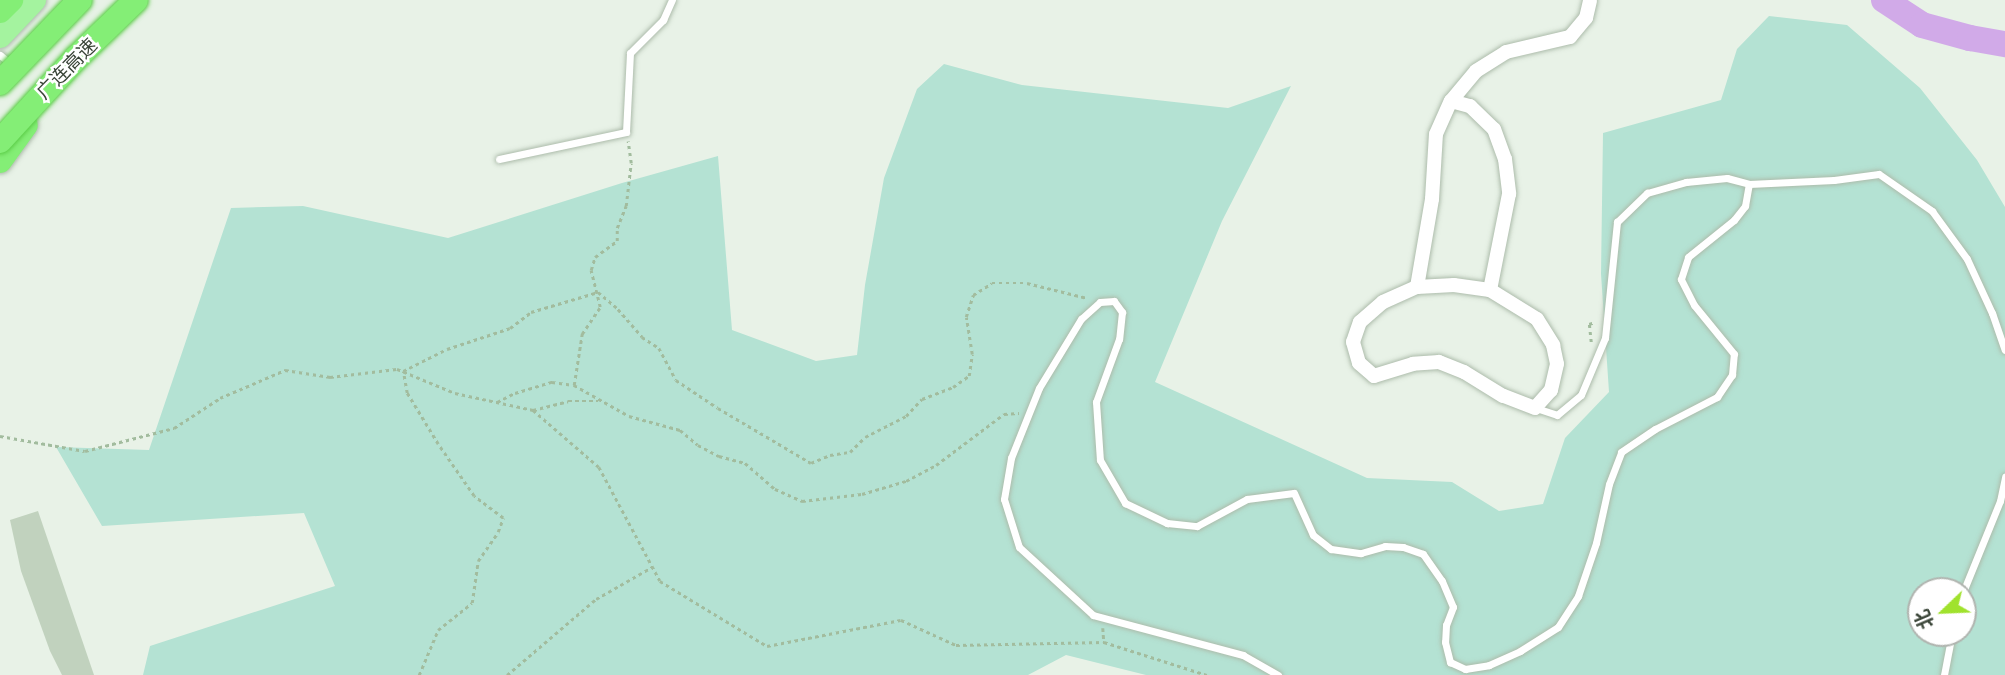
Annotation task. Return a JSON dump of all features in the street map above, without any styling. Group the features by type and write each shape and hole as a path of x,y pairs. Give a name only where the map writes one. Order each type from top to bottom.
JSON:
{"highway":[{"path":"0,11 11,0"},
{"name":"广连高速","path":"9,76 83,0"},
{"path":"0,161 71,65 127,0"},
{"name":"广连高速","path":"0,141 76,58 136,0"}],"main road":[{"path":"0,37 35,0"},
{"path":"0,91 9,76"}],"street":[{"path":"1417,287 1433,199 1436,134 1451,100 1476,71 1506,52 1570,37 1586,18 1590,0"},
{"path":"1451,100 1470,106 1494,129 1505,159 1509,194 1490,290"},
{"path":"1454,285 1490,290 1537,319 1553,345 1558,364 1550,390 1535,408 1503,396 1464,372 1439,362 1413,364 1374,376 1359,363 1353,342 1360,322 1383,302 1417,287 1454,285"}],"lane":[{"path":"499,159 626,132 630,53 663,20 672,0"},
{"path":"0,55 9,76"},
{"path":"1535,408 1557,415 1581,395 1605,338 1617,222 1647,193 1686,182 1727,178 1749,184 1834,180 1879,174 1932,212 1968,259 2005,350"},
{"path":"1278,675 1243,655 1093,615 1019,547 1004,499 1011,458 1039,388 1082,318 1100,302 1114,301 1122,312 1119,340 1096,402 1100,460 1125,503 1167,523 1197,526 1247,499 1294,494 1313,536 1331,550 1361,553 1385,547 1403,547 1423,554 1443,581 1453,607 1446,625 1445,642 1450,662 1465,669 1489,666 1520,651 1558,626 1578,596 1596,543 1609,484 1622,452 1655,429 1717,397 1732,375 1734,354 1694,305 1681,279 1688,257 1734,219 1745,205 1749,184"},
{"path":"1969,577 2000,500 2005,477"},
{"path":"1944,675 1949,647"}],"path":[{"path":"574,385 582,334 600,307 591,271 594,257 617,242 617,228 626,206 631,163 626,132"},
{"path":"598,292 618,309 642,337 659,348 676,380 811,463 850,452 865,437 906,416 922,398 969,376 972,354 966,317 973,295 992,283 1027,283 1100,302"},
{"path":"403,371 447,349 510,328 531,312 598,292"},
{"path":"0,436 85,451 174,428 220,398 285,370 330,377 397,369 455,393 533,410 568,401 598,401"},
{"path":"403,371 407,393 438,444 474,496 503,518 498,532 478,561 472,603 438,630 419,675"},
{"path":"496,402 552,382 574,385 598,401 629,416 680,430 698,445 719,456 745,463 775,489 802,501 842,498 906,481 936,465 1004,414 1030,412"},
{"path":"533,410 598,467 660,581 767,646 901,620 956,645 1104,642 1207,675"},
{"path":"507,675 596,599 652,567"}],"shaded area":[{"path":"1769,16 1847,25 1920,88 1977,160 2005,207 2005,675 1146,675 1066,655 1028,675 143,675 150,646 335,586 304,513 102,526 56,447 149,450 231,208 303,206 448,238 718,156 732,330 816,361 857,355 865,285 884,178 917,89 944,64 1022,85 1228,108 1291,86 1222,221 1155,382 1367,478 1452,482 1499,511 1543,504 1565,438 1609,392 1601,274 1603,133 1721,100 1737,49"}],"building":[{"path":"38,511 94,675 62,675 50,651 21,571 10,520"}],"waterway":[{"path":"1884,0 1922,25 2005,44"}]}
